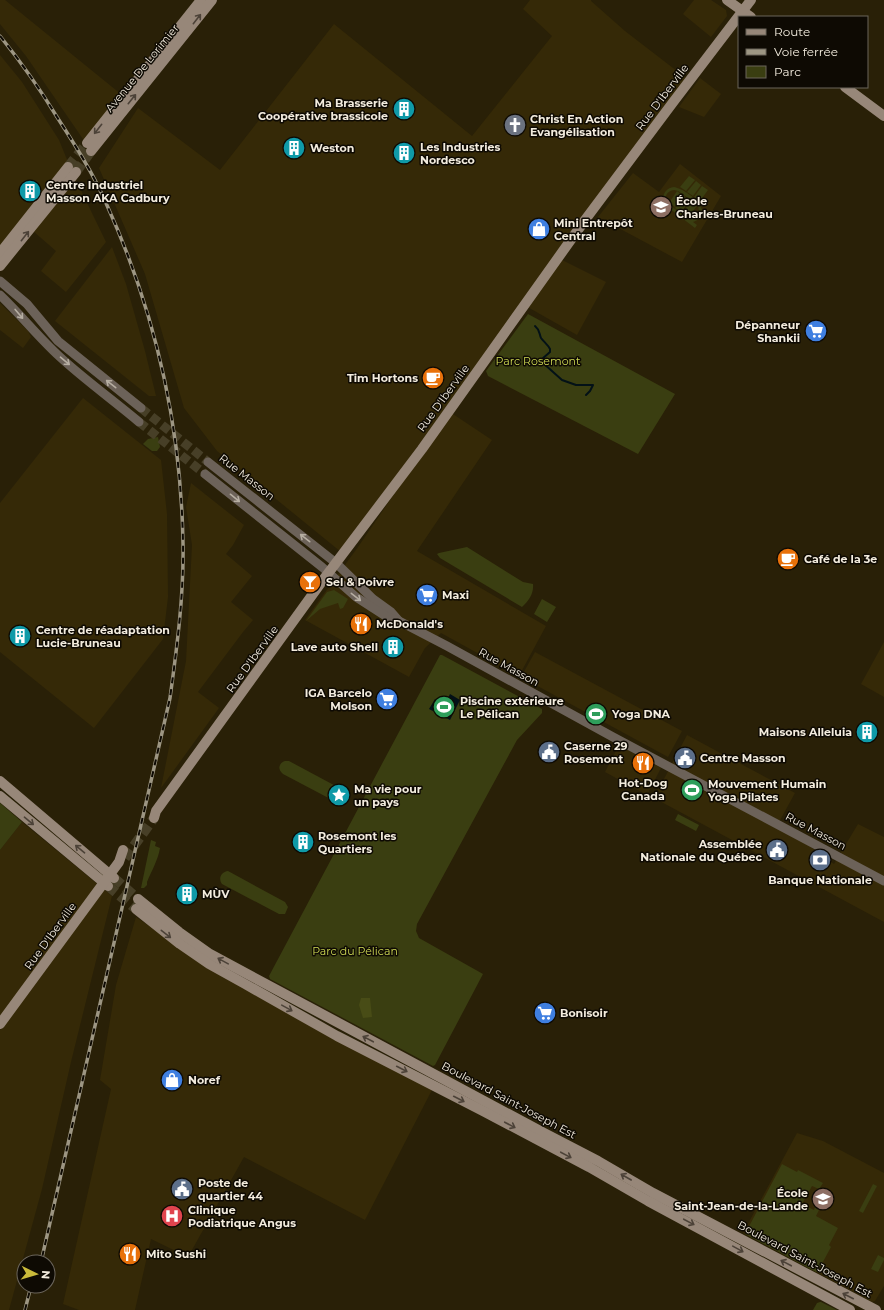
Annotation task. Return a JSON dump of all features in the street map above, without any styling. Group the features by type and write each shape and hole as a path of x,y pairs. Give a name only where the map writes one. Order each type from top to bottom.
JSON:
{"main road":[{"name":"Avenue De Lorimier","path":"200,0 89,147 212,0"},
{"path":"727,0 746,14"},
{"name":"Rue D'Iberville","path":"746,14 751,0"},
{"name":"Rue D'Iberville","path":"154,814 336,562 422,448 585,220 671,104 738,24"},
{"path":"846,88 884,116"},
{"path":"0,253 72,170 0,266"},
{"path":"0,781 109,880"},
{"path":"0,796 25,818 109,880"},
{"name":"Rue D'Iberville","path":"0,1024 109,880 122,857"},
{"name":"Boulevard Saint-Joseph Est","path":"138,899 179,932 210,954 598,1161 653,1193 876,1310"},
{"name":"Boulevard Saint-Joseph Est","path":"136,909 180,944 209,964 337,1036 589,1167 648,1201 850,1310"}],"street":[{"path":"0,281 26,304 58,341 141,408"},
{"path":"0,296 15,310 36,335 61,358 139,422"},
{"name":"Rue Masson","path":"208,462 336,562 373,599 391,612 399,621"},
{"name":"Rue Masson","path":"205,474 329,573 336,581 366,604 387,617 399,621 640,752 884,881"}],"shaded area":[{"path":"0,0 5,0 122,95 85,142 26,56 0,24"},
{"path":"530,0 591,0 625,31 686,78 341,552 217,451 184,408 145,274 99,168 138,108 220,170 334,24 472,136 552,36 523,9"},
{"path":"694,0 711,0 726,10 727,16 711,37 683,14"},
{"path":"0,55 22,82 59,140 68,162 0,248"},
{"path":"700,78 721,94 704,117 679,107"},
{"name":"École Charles-Bruneau","path":"680,164 721,196 682,262 598,217 633,173 659,192"},
{"path":"76,180 106,242 66,292 41,271 56,251 33,231"},
{"path":"112,247 126,284 156,396 149,396 55,321"},
{"path":"558,258 606,282 577,335 524,305"},
{"path":"0,303 28,331 31,337 23,348 0,330"},
{"path":"83,398 161,460 167,514 168,597 163,639 94,728 0,652 0,503"},
{"path":"450,412 492,440 417,551 546,626 519,676 441,633 425,648 409,677 305,620 358,547"},
{"path":"191,483 244,525 233,545 226,554 252,576 231,602 253,620 198,692 219,708 161,788 186,661 192,545 186,507"},
{"path":"884,642 884,697 861,684"},
{"path":"535,652 682,731 668,757 521,677"},
{"name":"Piscine extérieure Le Pélican","path":"450,694 460,700 450,720 429,709 435,699 445,704"},
{"path":"687,735 795,793 778,824 834,864 858,824 884,837 884,922 654,798"},
{"path":"619,745 661,768 647,795 605,772"},
{"path":"22,822 112,896 71,1062 42,1189 24,1254 16,1254 16,1284 9,1310 0,1310 0,850"},
{"path":"136,917 208,966 434,1086 365,1220 244,1157 188,1257 151,1239 135,1310 79,1310 63,1304 111,1089 100,1080 116,985"},
{"name":"École Saint-Jean-de-la-Lande","path":"797,1133 823,1141 884,1173 884,1286 875,1301 872,1302 743,1233"}],"green space":[{"path":"689,176 695,180 686,191 680,187"},
{"path":"696,181 701,185 693,196 687,192"},
{"path":"702,186 708,190 700,201 694,197"},
{"path":"674,187 686,192 698,202 702,213 700,218 693,222 697,225 695,228 657,199 658,197 663,200 667,189","holes":["674,190 678,191 698,205 699,212 697,216 691,219 687,218 667,203 666,196 668,193"]},
{"path":"677,191 683,196 675,207 669,203"},
{"path":"684,196 690,201 681,212 675,208"},
{"path":"691,201 697,206 688,217 682,213"},
{"name":"Parc Rosemont","path":"528,314 675,394 638,454 488,376 486,371"},
{"path":"158,437 160,447 157,451 152,451 143,444 148,439"},
{"path":"467,547 523,582 533,584 532,594 525,605 522,607 440,558 437,554"},
{"path":"334,590 348,599 343,608 340,609 338,603 320,609 306,621 327,592"},
{"path":"542,599 556,607 547,622 534,614"},
{"name":"Parc du Pélican","path":"440,655 542,709 542,713 517,740 417,924 416,931 419,938 483,974 435,1065 433,1066 270,979 269,976"},
{"path":"289,761 345,791 347,798 345,802 338,803 283,774 280,770 280,766 281,763"},
{"path":"0,803 22,822 0,850"},
{"path":"678,814 699,825 696,831 675,820"},
{"path":"151,840 156,842 155,846 160,848 147,885 144,888 141,888"},
{"path":"228,871 285,902 288,907 285,914 279,914 222,884 220,880 221,876"},
{"path":"361,998 370,998 372,1017 363,1018 359,1005"},
{"path":"782,1164 797,1172 798,1170 823,1183 819,1189 812,1186 802,1204 814,1210 815,1207 819,1210 816,1216 838,1228 829,1245 831,1247 818,1271 816,1272 745,1234"},
{"path":"873,1184 877,1186 863,1213 859,1211"},
{"path":"878,1255 884,1258 884,1260 878,1272 871,1269"},
{"path":"821,1302 837,1310 813,1310 817,1303"}],"waterway":[{"path":"535,326 539,330 541,338 550,349 550,352 542,359 543,363 562,380 576,385 593,385 586,395"}],"tunnel":[{"path":"68,167 87,143"},
{"path":"76,172 91,151"},
{"path":"141,408 208,462"},
{"path":"139,422 205,474"},
{"path":"125,858 154,818"},
{"path":"114,878 138,899"},
{"path":"108,886 136,909"}],"railway":[{"path":"0,36 37,86 90,170 106,203 138,285 162,369 171,412 177,455 183,543 181,601 170,698 43,1254"},
{"path":"25,1310 29,1294"}],"place":[{"name":"Ma Brasserie Coopérative brassicole","path":"404,109"},
{"name":"Christ En Action Evangélisation","path":"515,125"},
{"name":"Weston","path":"294,148"},
{"name":"Les Industries Nordesco","path":"404,153"},
{"name":"Centre Industriel Masson AKA Cadbury","path":"30,191"},
{"name":"École Charles-Bruneau","path":"661,207"},
{"name":"Mini Entrepôt Central","path":"539,229"},
{"name":"Dépanneur Shankii","path":"816,331"},
{"name":"Tim Hortons","path":"433,378"},
{"name":"Café de la 3e","path":"788,559"},
{"name":"Sel & Poivre","path":"310,582"},
{"name":"Maxi","path":"427,595"},
{"name":"McDonald's","path":"361,624"},
{"name":"Centre de réadaptation Lucie-Bruneau","path":"20,636"},
{"name":"Lave auto Shell","path":"393,647"},
{"name":"IGA Barcelo Molson","path":"387,699"},
{"name":"Piscine extérieure Le Pélican","path":"444,707"},
{"name":"Yoga DNA","path":"596,714"},
{"name":"Maisons Alleluia","path":"867,732"},
{"name":"Caserne 29 Rosemont","path":"549,752"},
{"name":"Centre Masson","path":"685,758"},
{"name":"Hot-Dog Canada","path":"643,763"},
{"name":"Mouvement Humain Yoga Pilates","path":"692,790"},
{"name":"Ma vie pour un pays","path":"339,795"},
{"name":"Rosemont les Quartiers","path":"303,842"},
{"name":"Assemblée Nationale du Québec","path":"777,850"},
{"name":"Banque Nationale","path":"820,860"},
{"name":"MÙV","path":"187,894"},
{"name":"Bonisoir","path":"545,1013"},
{"name":"Noref","path":"172,1080"},
{"name":"Poste de quartier 44","path":"182,1189"},
{"name":"École Saint-Jean-de-la-Lande","path":"823,1199"},
{"name":"Clinique Podiatrique Angus","path":"172,1216"},
{"name":"Mito Sushi","path":"130,1254"}]}
